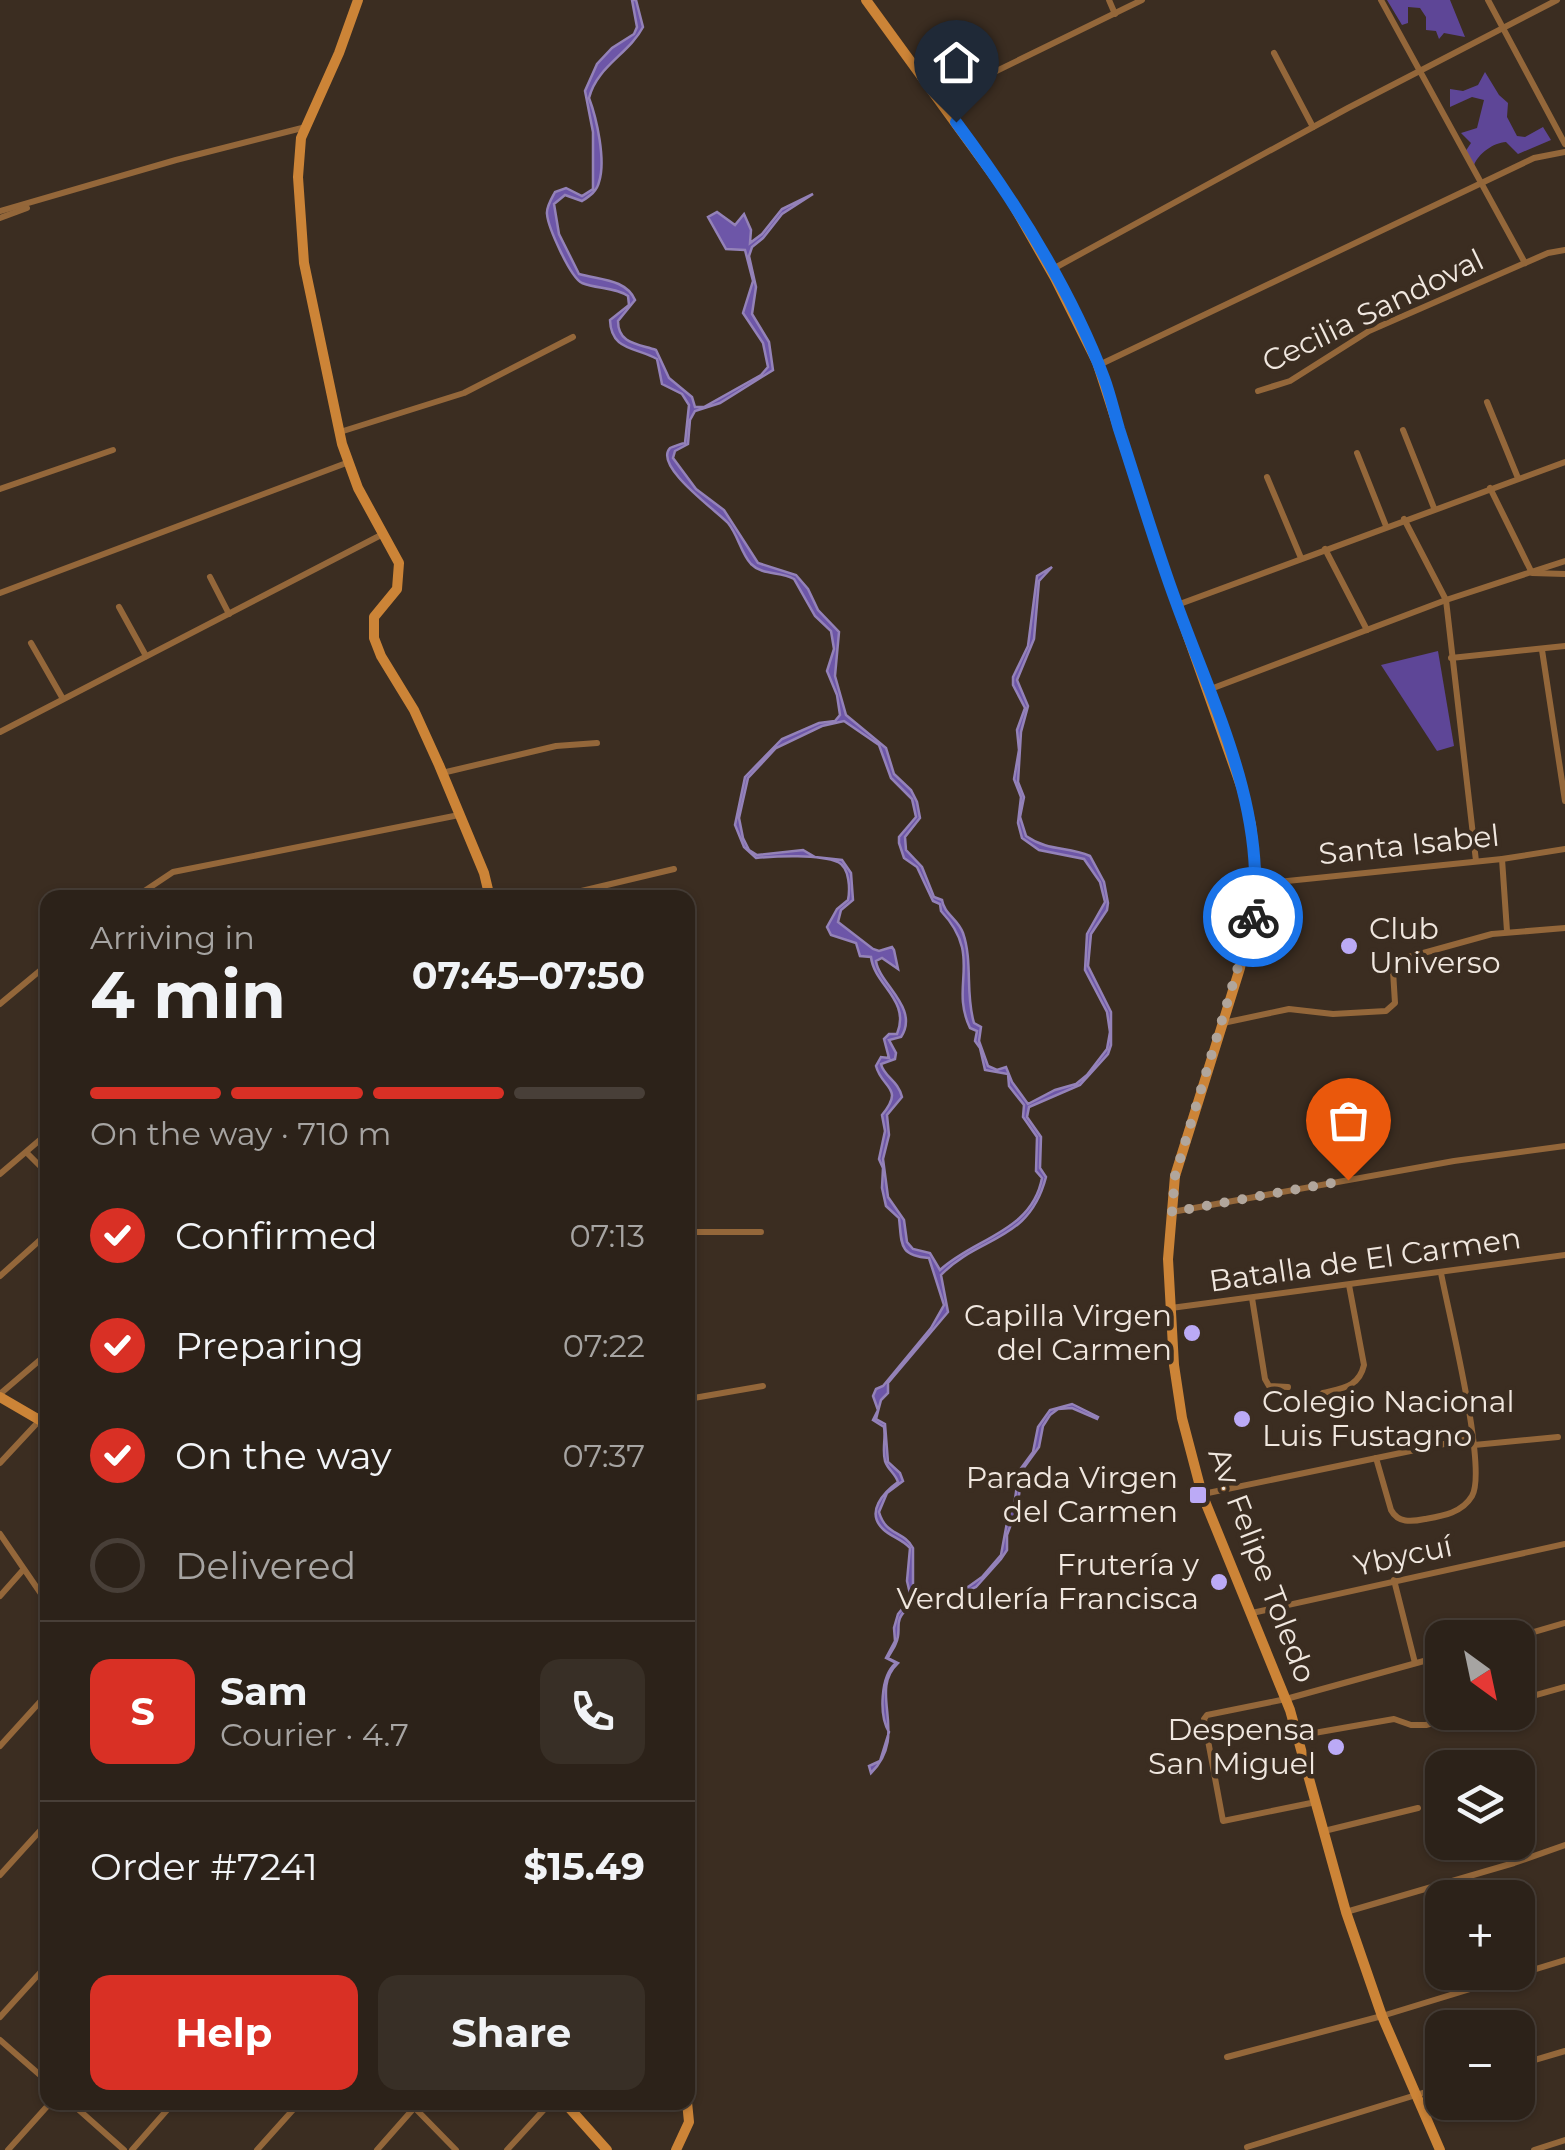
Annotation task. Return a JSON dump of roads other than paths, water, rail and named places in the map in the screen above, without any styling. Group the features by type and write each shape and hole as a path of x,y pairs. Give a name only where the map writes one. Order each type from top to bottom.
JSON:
{"main road":[{"path":"358,0 302,138 298,177 304,262 349,462 401,572 397,588 374,618 374,638 414,710 487,890"},
{"name":"Av. Felipe Toledo","path":"866,0 989,166 1050,270 1098,365 1242,789 1257,884 1253,916 1175,1176 1168,1259 1182,1418 1202,1494 1286,1700 1346,1912 1382,2016 1440,2150"},
{"path":"0,1396 40,1421"},
{"path":"571,2110 607,2150"},
{"path":"676,2150 689,2122 688,2110"}],"street":[{"path":"1109,0 1114,14"},
{"path":"940,99 1142,0"},
{"path":"1381,0 1525,263"},
{"path":"1488,0 1565,144"},
{"path":"1050,270 1557,0"},
{"path":"1274,53 1313,128"},
{"path":"0,215 176,160 306,127"},
{"path":"1098,365 1534,158 1565,152"},
{"name":"Cecilia Sandoval","path":"1258,391 1290,381 1369,332 1525,263 1565,250"},
{"path":"340,432 464,392 573,337"},
{"path":"1487,402 1518,478"},
{"path":"1403,430 1434,508"},
{"path":"0,489 112,450"},
{"path":"1357,454 1386,526"},
{"path":"0,593 349,462"},
{"path":"1177,605 1404,518 1565,462"},
{"path":"1267,476 1301,558"},
{"path":"1490,488 1532,573"},
{"path":"1404,518 1446,600 1476,861"},
{"path":"0,732 383,534"},
{"path":"1325,549 1367,630"},
{"path":"1208,690 1446,600 1565,561"},
{"path":"1532,573 1565,574"},
{"path":"210,577 229,614"},
{"path":"119,607 146,656"},
{"path":"31,643 63,699"},
{"path":"1451,658 1565,646"},
{"path":"1542,650 1565,801"},
{"path":"442,773 556,746 598,743"},
{"path":"146,890 173,872 459,814"},
{"name":"Santa Isabel","path":"1257,884 1565,849"},
{"path":"1502,859 1506,931"},
{"path":"585,890 674,868"},
{"path":"1222,1024 1290,1009 1333,1014 1386,1011 1395,1003 1393,970 1398,960 1506,931 1565,928"},
{"path":"0,1004 40,971"},
{"path":"0,1174 40,1141"},
{"path":"1172,1212 1454,1160 1565,1146"},
{"path":"27,1153 40,1166"},
{"path":"695,1232 761,1232"},
{"path":"0,1276 40,1240"},
{"name":"Batalla de El Carmen","path":"1170,1308 1565,1255"},
{"path":"1376,1458 1394,1517 1415,1522 1450,1514 1472,1497 1477,1473 1473,1442 1441,1273"},
{"path":"1323,1393 1352,1386 1361,1378 1364,1365 1350,1285"},
{"path":"1252,1298 1265,1379 1276,1389 1288,1386"},
{"path":"0,1396 40,1360"},
{"path":"695,1398 763,1386"},
{"path":"0,1464 40,1427"},
{"path":"1202,1494 1473,1442 1558,1437"},
{"path":"0,1534 40,1593"},
{"name":"Ybycuí","path":"1252,1613 1565,1544"},
{"path":"0,1596 23,1570"},
{"path":"1394,1580 1415,1663"},
{"path":"1535,1632 1565,1623"},
{"path":"1316,1802 1226,1822 1221,1819 1204,1719 1214,1711 1286,1700 1425,1660"},
{"path":"1535,1695 1565,1687"},
{"path":"0,1746 40,1703"},
{"path":"1297,1736 1394,1719 1412,1725 1425,1724"},
{"path":"1324,1831 1418,1808"},
{"path":"0,1875 40,1831"},
{"path":"1346,1912 1514,1864 1565,1845"},
{"path":"1227,2056 1382,2016 1565,1960"},
{"path":"0,2017 40,1973"},
{"path":"0,2040 40,2075"},
{"path":"1535,2059 1565,2050"},
{"path":"1247,2148 1425,2092"},
{"path":"8,2150 44,2110"},
{"path":"80,2110 128,2150 166,2110"},
{"path":"257,2150 293,2110"},
{"path":"377,2150 409,2110"},
{"path":"416,2110 456,2150"},
{"path":"506,2150 544,2110"},
{"path":"1534,2150 1565,2140"}],"place":[{"name":"Club Universo","path":"1349,946"},
{"name":"Capilla Virgen del Carmen","path":"1192,1333"},
{"name":"Colegio Nacional Luis Fustagno","path":"1242,1419"},
{"name":"Parada Virgen del Carmen","path":"1198,1495"},
{"name":"Frutería y Verdulería Francisca","path":"1219,1582"},
{"name":"Despensa San Miguel","path":"1336,1747"}]}
